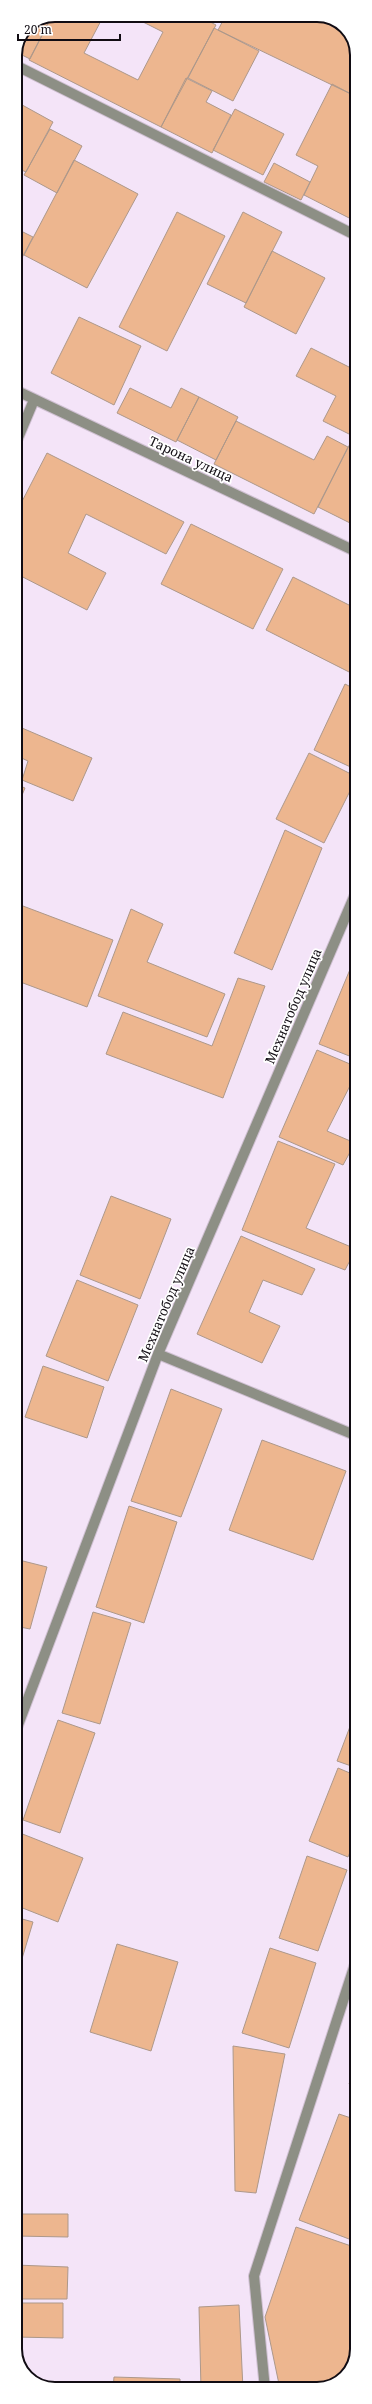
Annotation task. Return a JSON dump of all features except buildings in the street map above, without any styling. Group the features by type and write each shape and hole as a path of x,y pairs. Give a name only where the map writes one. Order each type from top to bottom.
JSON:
{"street":[{"path":"22,68 350,232"},
{"name":"Тарона улица","path":"22,394 350,549"},
{"path":"22,428 34,400"},
{"name":"Мехнатобод улица","path":"22,1714 158,1354 350,906"},
{"path":"158,1354 350,1433"},
{"path":"264,2382 254,2276 350,1980"}]}
